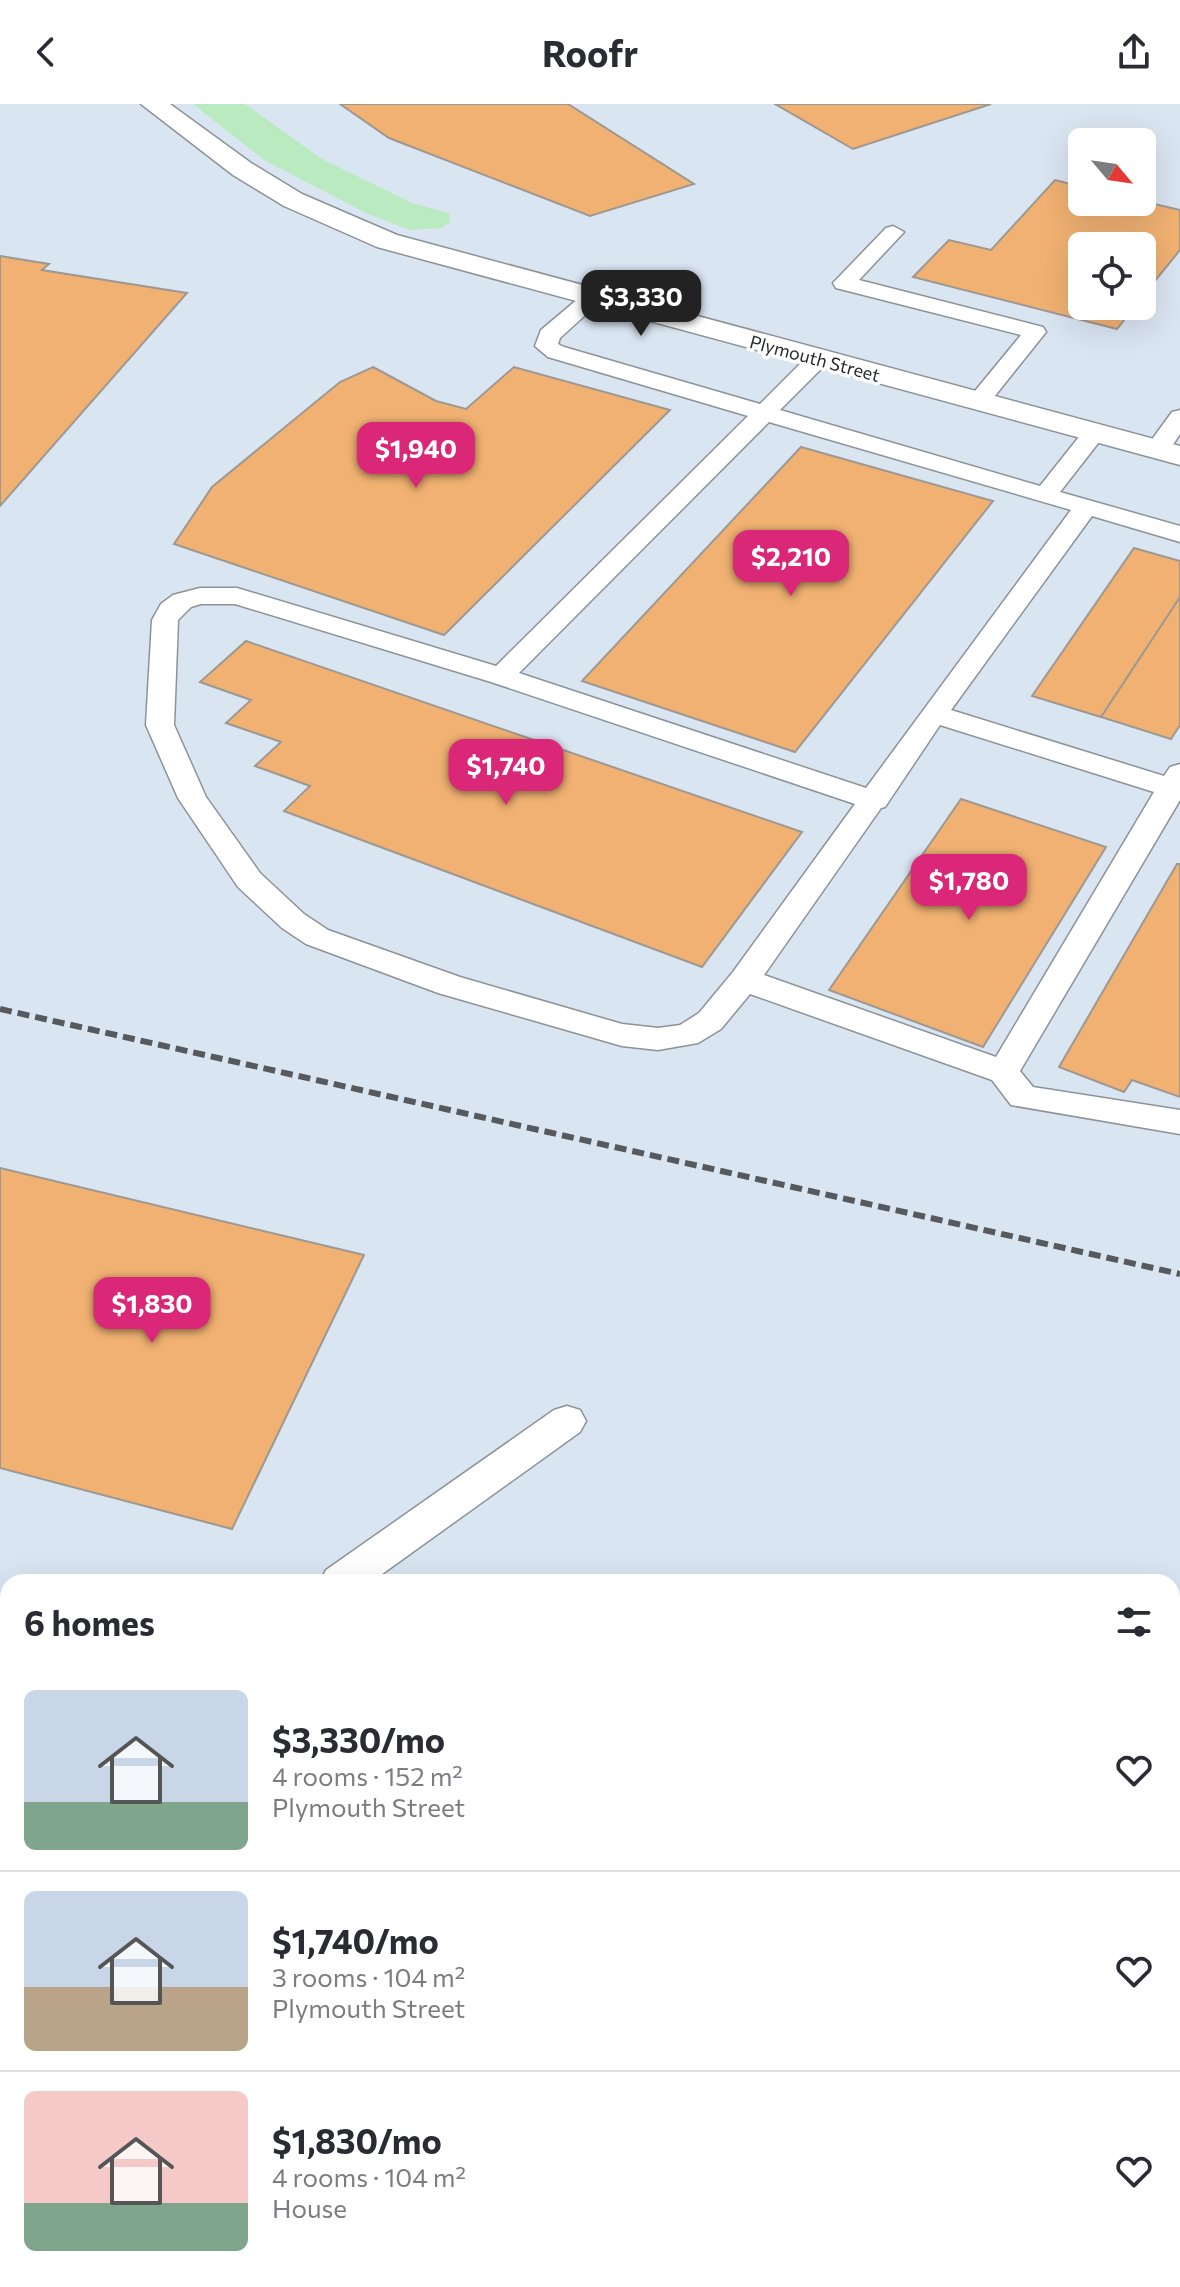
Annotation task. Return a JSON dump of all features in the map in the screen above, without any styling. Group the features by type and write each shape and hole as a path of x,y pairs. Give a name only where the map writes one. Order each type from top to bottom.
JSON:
{"street":[{"name":"Plymouth Street","path":"154,104 242,169 293,200 387,241 1168,453"}],"lane":[{"path":"893,232 844,283 1035,332 978,402"},
{"path":"593,298 549,335 546,346 556,352 1180,534"},
{"path":"501,676 818,359"},
{"path":"1168,453 1180,417"},
{"path":"1045,495 1094,433"},
{"path":"875,801 501,676 250,598 200,596 182,601 170,610 165,620 160,725 192,798 225,848 249,880 293,921 317,937 449,985 622,1035 646,1038 687,1035 710,1021 744,980 875,801 934,714 1086,507"},
{"path":"934,714 1177,784 1003,1072"},
{"path":"744,980 1003,1072 1023,1097 1180,1122"},
{"path":"351,1574 567,1421"}],"shaded area":[{"path":"0,104 1180,104 1180,1574 0,1574"}],"green space":[{"path":"193,104 245,104 322,159 414,204 449,213 450,222 442,228 410,230 366,213 264,160"}],"building":[{"path":"340,104 568,104 694,184 590,216 389,138"},
{"path":"775,104 991,104 853,149"},
{"path":"1055,180 1068,183 1068,216 1156,216 1156,204 1180,210 1180,250 1156,280 1156,232 1068,232 1068,317 913,277 949,240 991,250"},
{"path":"0,256 49,264 42,270 187,293 0,506"},
{"path":"1082,320 1124,320 1117,329"},
{"path":"373,367 436,401 466,409 514,367 670,410 444,635 174,544 212,487 340,382"},
{"path":"801,447 993,501 795,752 582,681"},
{"path":"1134,548 1180,561 1180,597 1101,717 1032,696"},
{"path":"1180,597 1180,725 1171,739 1101,717"},
{"path":"246,641 802,832 702,967 284,811 310,786 255,766 281,742 226,723 251,700 200,682"},
{"path":"961,799 1106,847 983,1047 829,990"},
{"path":"1177,864 1180,864 1180,1097 1132,1080 1124,1092 1059,1067"},
{"path":"0,1168 364,1255 232,1529 0,1468"}],"railway":[{"path":"0,1009 1180,1274"}]}
